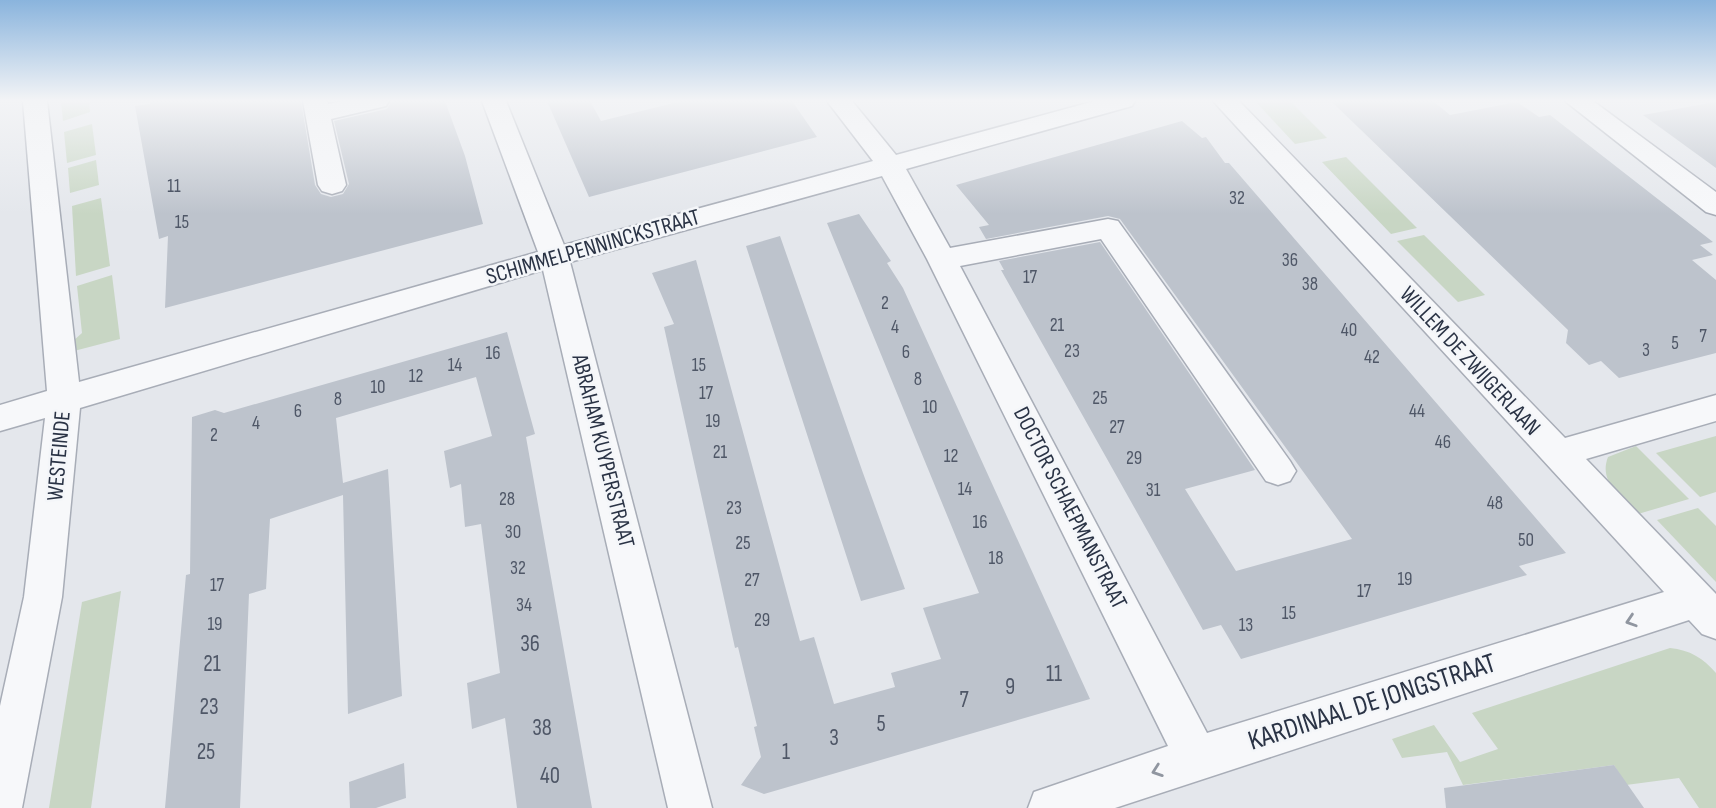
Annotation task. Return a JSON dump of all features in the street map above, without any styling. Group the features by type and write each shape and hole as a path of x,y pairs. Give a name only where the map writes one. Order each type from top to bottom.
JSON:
{"street":[{"name":"WESTEINDE","path":"0,808 43,597 64,399 39,139"},
{"path":"323,139 332,185"},
{"name":"ABRAHAM KUYPERSTRAAT","path":"509,139 554,257 690,808"},
{"name":"DOCTOR SCHAEPMANSTRAAT","path":"869,139 890,165 942,259 1197,758"},
{"name":"SCHIMMELPENNINCKSTRAAT","path":"0,418 554,257 986,139"},
{"name":"WILLEM DE ZWIJGERLAAN","path":"1261,139 1706,610"},
{"path":"1627,139 1716,206"},
{"path":"942,259 1108,228 1278,471"},
{"path":"1558,454 1716,408"},
{"name":"KARDINAAL DE JONGSTRAAT","path":"1050,808 1197,758 1706,610"}],"green space":[{"path":"65,139 94,139 96,155 67,163"},
{"path":"1290,139 1323,139 1295,144"},
{"path":"1346,157 1417,228 1391,234 1322,162"},
{"path":"96,160 99,185 70,193 68,168"},
{"path":"101,198 110,266 76,276 72,206"},
{"path":"1424,235 1485,295 1458,302 1397,241"},
{"path":"112,275 120,339 74,351 72,342 82,333 77,286"},
{"path":"1716,436 1716,492 1700,497 1656,453"},
{"path":"1636,446 1689,499 1638,514 1613,489 1606,474 1608,457"},
{"path":"1698,508 1716,526 1716,582 1657,520"},
{"path":"121,591 91,808 49,808 82,602"},
{"path":"1670,648 1696,656 1716,673 1716,808 1699,808 1679,778 1626,785 1614,765 1463,785 1447,752 1402,758 1392,739 1434,725 1460,762 1498,749 1472,713"}],"building":[{"path":"141,139 307,139 315,185 321,194 331,197 343,194 349,184 338,139 459,139 483,224 165,308 168,236 159,239"},
{"path":"563,139 811,139 589,197"},
{"path":"1119,139 1207,139 1225,163 1229,163 1566,553 1519,566 1527,575 1241,659 1221,625 1203,630 1001,270 1004,270 999,261 1100,242 1255,470 1185,489 1236,571 1352,539 1120,219 1108,216 986,239 979,227 989,225 956,185"},
{"path":"1370,139 1580,139 1713,242 1700,245 1713,255 1692,260 1716,280 1716,353 1619,378 1601,361 1589,365 1566,343 1568,330"},
{"path":"1676,139 1716,139 1716,168"},
{"path":"859,214 891,261 887,263 903,288 1090,699 764,794 741,785 761,757 754,727 757,726 738,647 735,648 664,327 674,324 652,273 696,260 800,641 814,637 834,704 895,687 891,673 941,659 923,608 979,593 827,223"},
{"path":"780,236 905,589 861,601 746,246"},
{"path":"507,332 535,434 526,437 592,808 517,808 505,718 472,729 467,683 500,673 481,524 465,527 461,484 450,488 444,451 492,436 476,377 336,418 343,483 388,469 402,696 348,714 343,495 270,519 266,589 249,594 240,808 165,808 186,575 190,574 192,417 215,410 224,413"},
{"path":"404,763 406,798 376,808 350,808 349,782"},
{"path":"1614,765 1644,808 1446,808 1444,788"}]}
